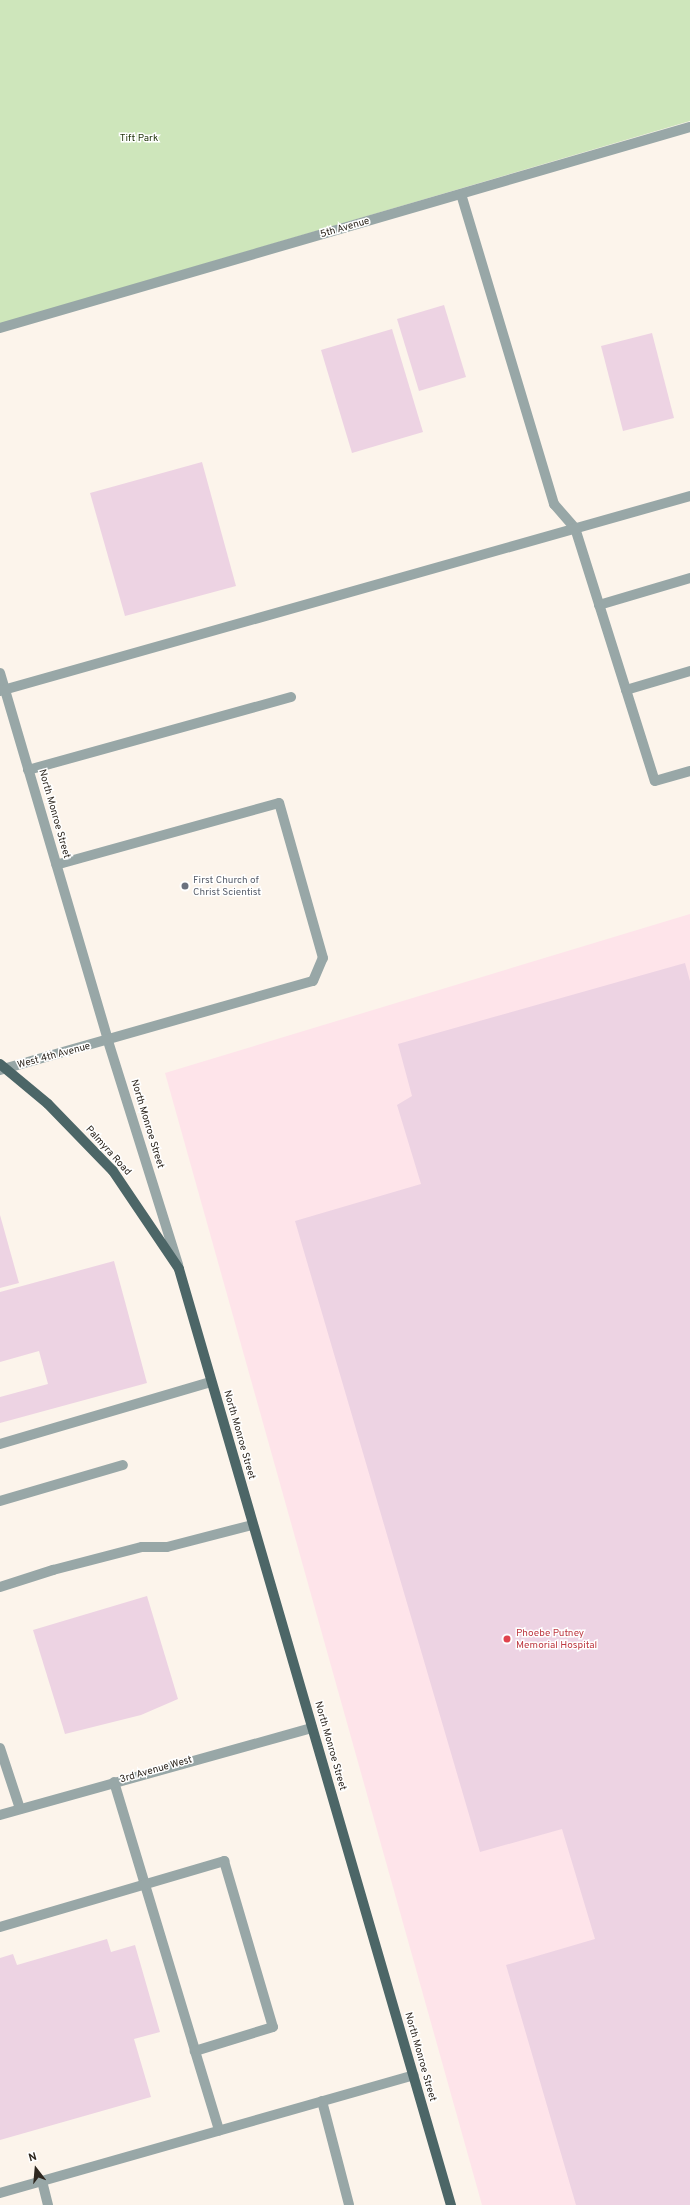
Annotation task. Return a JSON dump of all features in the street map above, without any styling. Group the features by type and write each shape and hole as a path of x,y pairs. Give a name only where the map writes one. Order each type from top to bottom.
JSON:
{"main road":[{"name":"Palmyra Road","path":"2,1068 48,1104 113,1171 179,1269"},
{"name":"North Monroe Street","path":"179,1269 252,1525 451,2205"}],"street":[{"name":"5th Avenue","path":"0,328 690,127"},
{"path":"461,194 554,504 575,528 654,781 690,771"},
{"path":"2,690 690,496"},
{"path":"599,605 690,578"},
{"path":"626,690 690,671"},
{"name":"North Monroe Street","path":"0,673 2,690 28,770 108,1041 179,1269"},
{"path":"28,770 291,697"},
{"name":"West 4th Avenue","path":"2,1068 108,1041 313,981 322,958 279,803 56,865"},
{"path":"0,1444 212,1382"},
{"path":"0,1501 123,1465"},
{"path":"0,1587 54,1570 142,1547 166,1547 252,1525"},
{"name":"3rd Avenue West","path":"0,1815 312,1728"},
{"path":"0,1748 20,1809"},
{"path":"114,1782 219,2130"},
{"path":"0,1927 224,1861 273,2027 195,2051"},
{"path":"0,2192 413,2075"},
{"path":"322,2101 349,2205"},
{"path":"42,2180 48,2205"}],"shaded area":[{"name":"Phoebe Putney Memorial Hospital","path":"690,914 690,2205 482,2205 165,1073"}],"green space":[{"name":"Tift Park","path":"0,0 690,0 690,121 0,324"}],"building":[{"path":"444,305 466,377 419,391 397,319"},
{"path":"392,329 423,432 352,453 321,350"},
{"path":"652,333 674,418 623,431 601,346"},
{"path":"202,462 236,586 125,616 90,493"},
{"name":"Phoebe Putney Memorial Hospital","path":"685,963 690,981 690,2205 576,2205 506,1965 595,1939 562,1829 480,1852 295,1221 421,1184 397,1105 412,1096 398,1044"},
{"path":"0,1215 19,1283 0,1288"},
{"path":"114,1261 147,1383 0,1423 0,1397 48,1384 39,1351 0,1362 0,1292"},
{"path":"147,1596 178,1699 141,1715 65,1734 33,1630"},
{"path":"107,1939 111,1952 135,1945 160,2032 134,2039 151,2097 0,2140 0,1958 13,1954 17,1965"}],"place":[{"name":"First Church of Christ Scientist","path":"185,886"},
{"name":"Phoebe Putney Memorial Hospital","path":"507,1639"}]}
